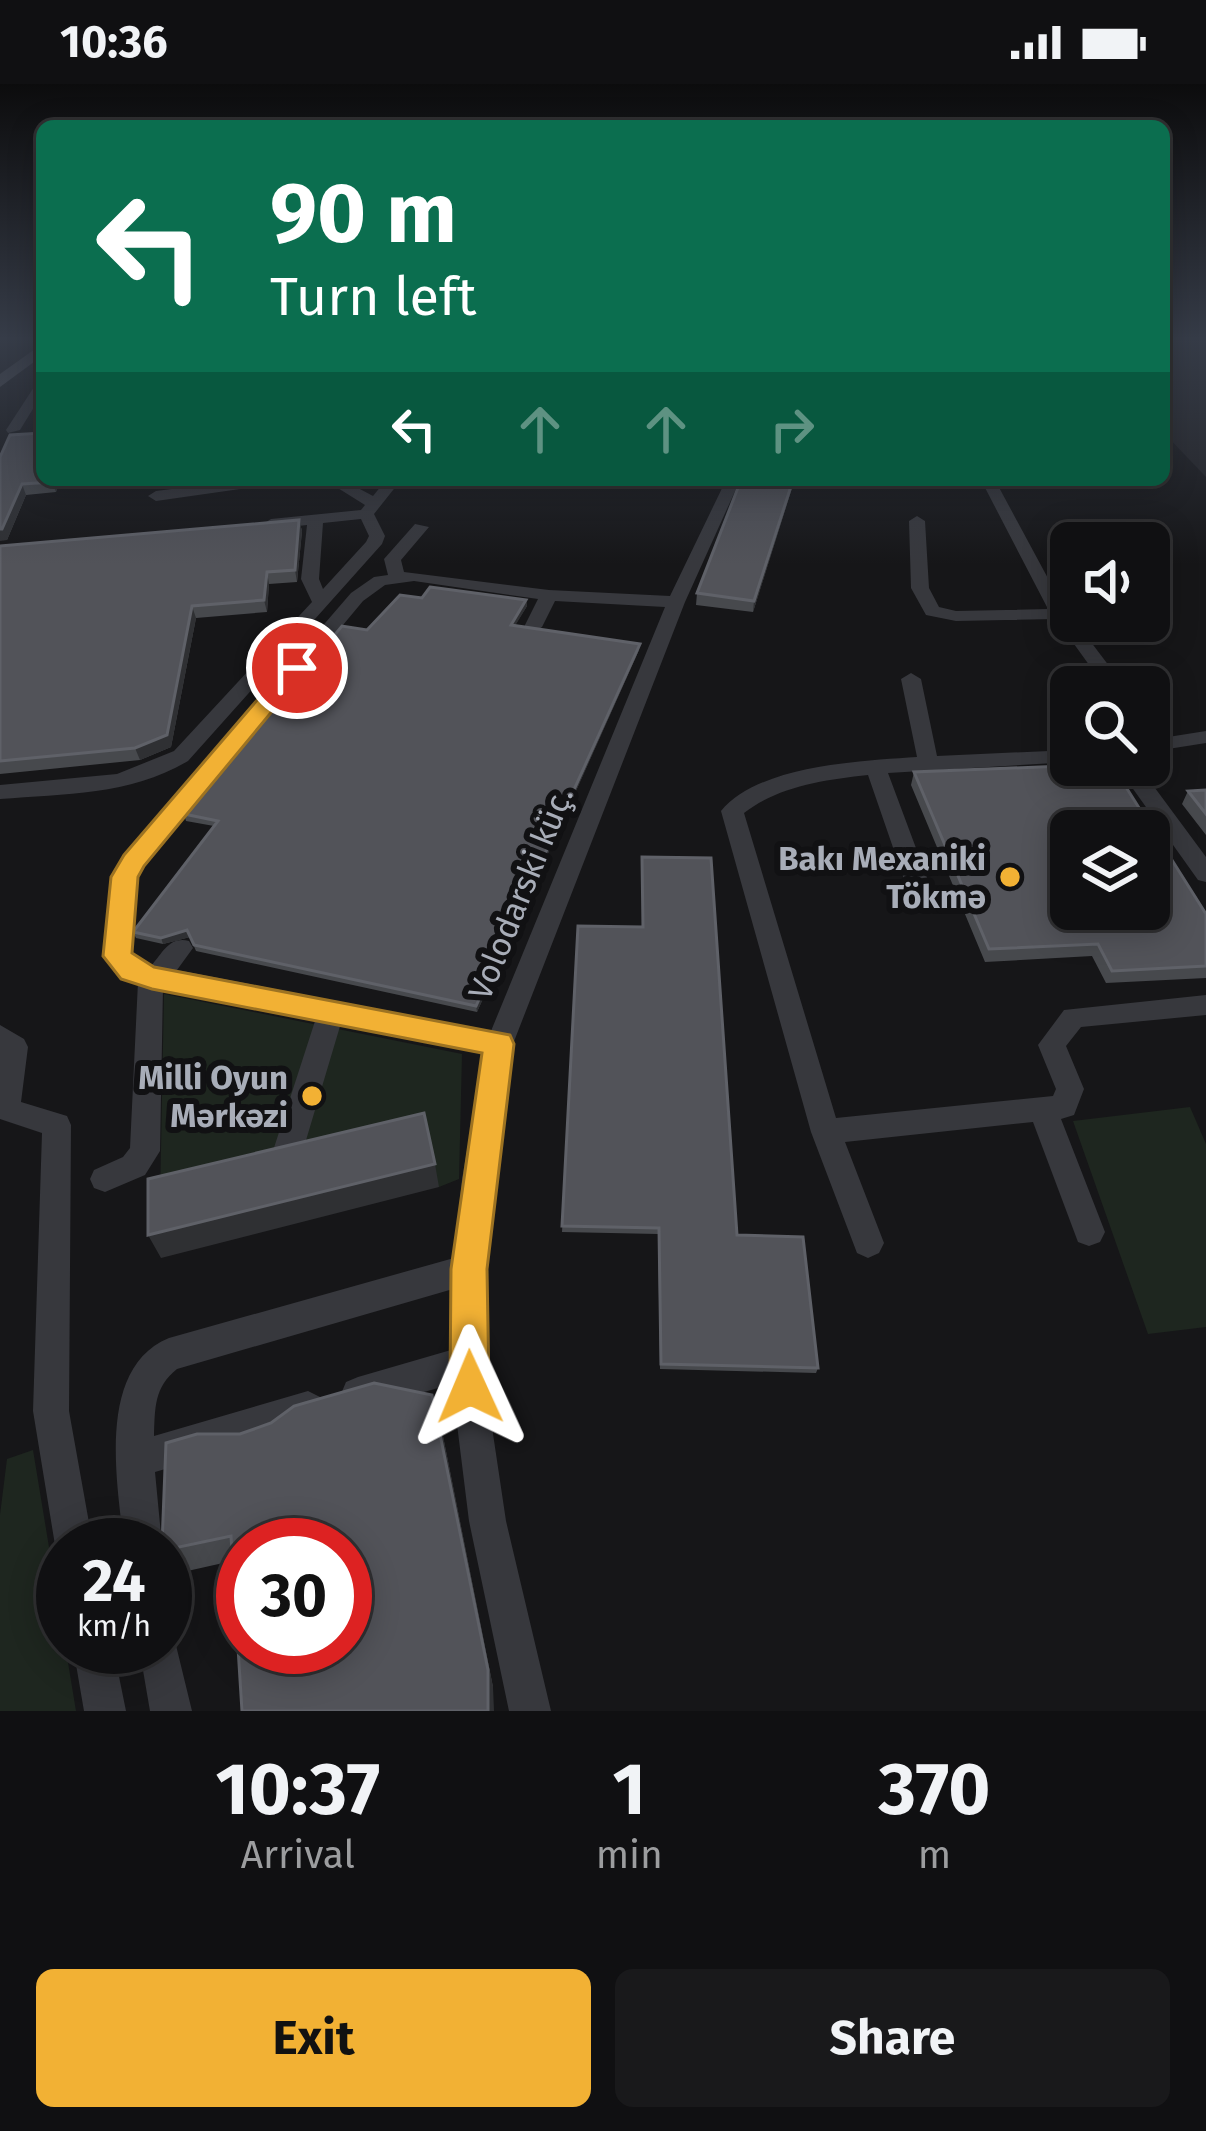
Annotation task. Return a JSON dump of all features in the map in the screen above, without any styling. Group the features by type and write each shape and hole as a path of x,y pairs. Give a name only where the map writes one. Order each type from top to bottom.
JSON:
{"street":[{"path":"14,430 25,412"},
{"path":"156,496 231,486"},
{"path":"0,792 125,779 165,767 374,544 377,536 369,508 340,486"},
{"path":"248,526 369,508 389,486"},
{"name":"Volodarski küç.","path":"530,1711 471,1411 469,1269 499,1044 676,602 730,486"},
{"path":"991,486 1050,594"},
{"path":"315,519 310,578 319,600"},
{"path":"917,521 920,588 932,611 956,616 1050,614"},
{"path":"397,577 392,559 421,527"},
{"path":"499,1044 132,971 117,956 124,877 357,597 397,577 549,595 676,602"},
{"path":"533,627 549,595"},
{"path":"910,679 929,766"},
{"path":"1170,735 1178,740"},
{"path":"1170,742 1206,737"},
{"path":"868,1243 826,1132 732,811 742,797 766,785 876,769 1050,757"},
{"path":"876,769 920,891"},
{"path":"1142,786 1206,874"},
{"path":"105,1180 134,1166 145,1151 146,996 152,978 180,948"},
{"path":"826,1132 1044,1113 1064,1107 1070,1089 1052,1045 1073,1017 1206,1005"},
{"path":"286,1157 331,1012"},
{"path":"0,1036 14,1047 6,1109 57,1124 51,1411 69,1518"},
{"path":"1044,1113 1089,1232"},
{"path":"141,1518 137,1459 143,1382 169,1355 469,1269"},
{"path":"137,1459 469,1362"},
{"path":"98,1674 105,1711"},
{"path":"164,1674 171,1711"}],"shaded area":[{"path":"1170,412 1206,412 1206,477 1170,439"},
{"name":"Milli Oyun Mərkəzi","path":"164,994 462,1054 459,1179 439,1187 160,1202"},
{"path":"1190,1107 1206,1144 1206,1327 1148,1334 1073,1121"},
{"path":"33,1450 44,1518 36,1518 36,1674 70,1674 76,1711 0,1711 0,1515 7,1459"}],"building":[{"path":"36,433 36,483 22,484 0,529 0,457 10,435"},
{"path":"739,486 791,486 754,601 697,593"},
{"path":"299,520 295,570 267,572 264,600 192,606 167,735 135,748 0,761 0,546"},
{"path":"430,587 526,600 511,625 640,644 476,1006 194,945 187,930 161,938 133,932 218,821 184,814 342,626 367,630 400,595 422,598"},
{"name":"Bakı Mexaniki Tökmə","path":"1050,767 1050,786 1125,786 1140,810 1050,810 1050,930 1170,930 1170,857 1206,914 1206,966 1112,971 1098,944 989,949 914,772"},
{"path":"1206,790 1206,814 1188,791"},
{"path":"642,857 711,858 737,1235 803,1237 818,1368 661,1364 659,1228 562,1226 578,926 643,927"},
{"path":"424,1113 435,1164 148,1235 148,1179"},
{"path":"374,1383 432,1395 488,1670 488,1711 242,1711 240,1674 372,1674 372,1518 216,1518 216,1539 192,1544 192,1518 163,1518 166,1443 197,1434 240,1434 271,1423 294,1406"}],"place":[{"name":"Bakı Mexaniki Tökmə","path":"1010,877"},
{"name":"Milli Oyun Mərkəzi","path":"312,1096"}],"route":[{"path":"297,668 133,861 124,877 117,956 132,971 152,978 499,1044 469,1269 470,1387"}]}
